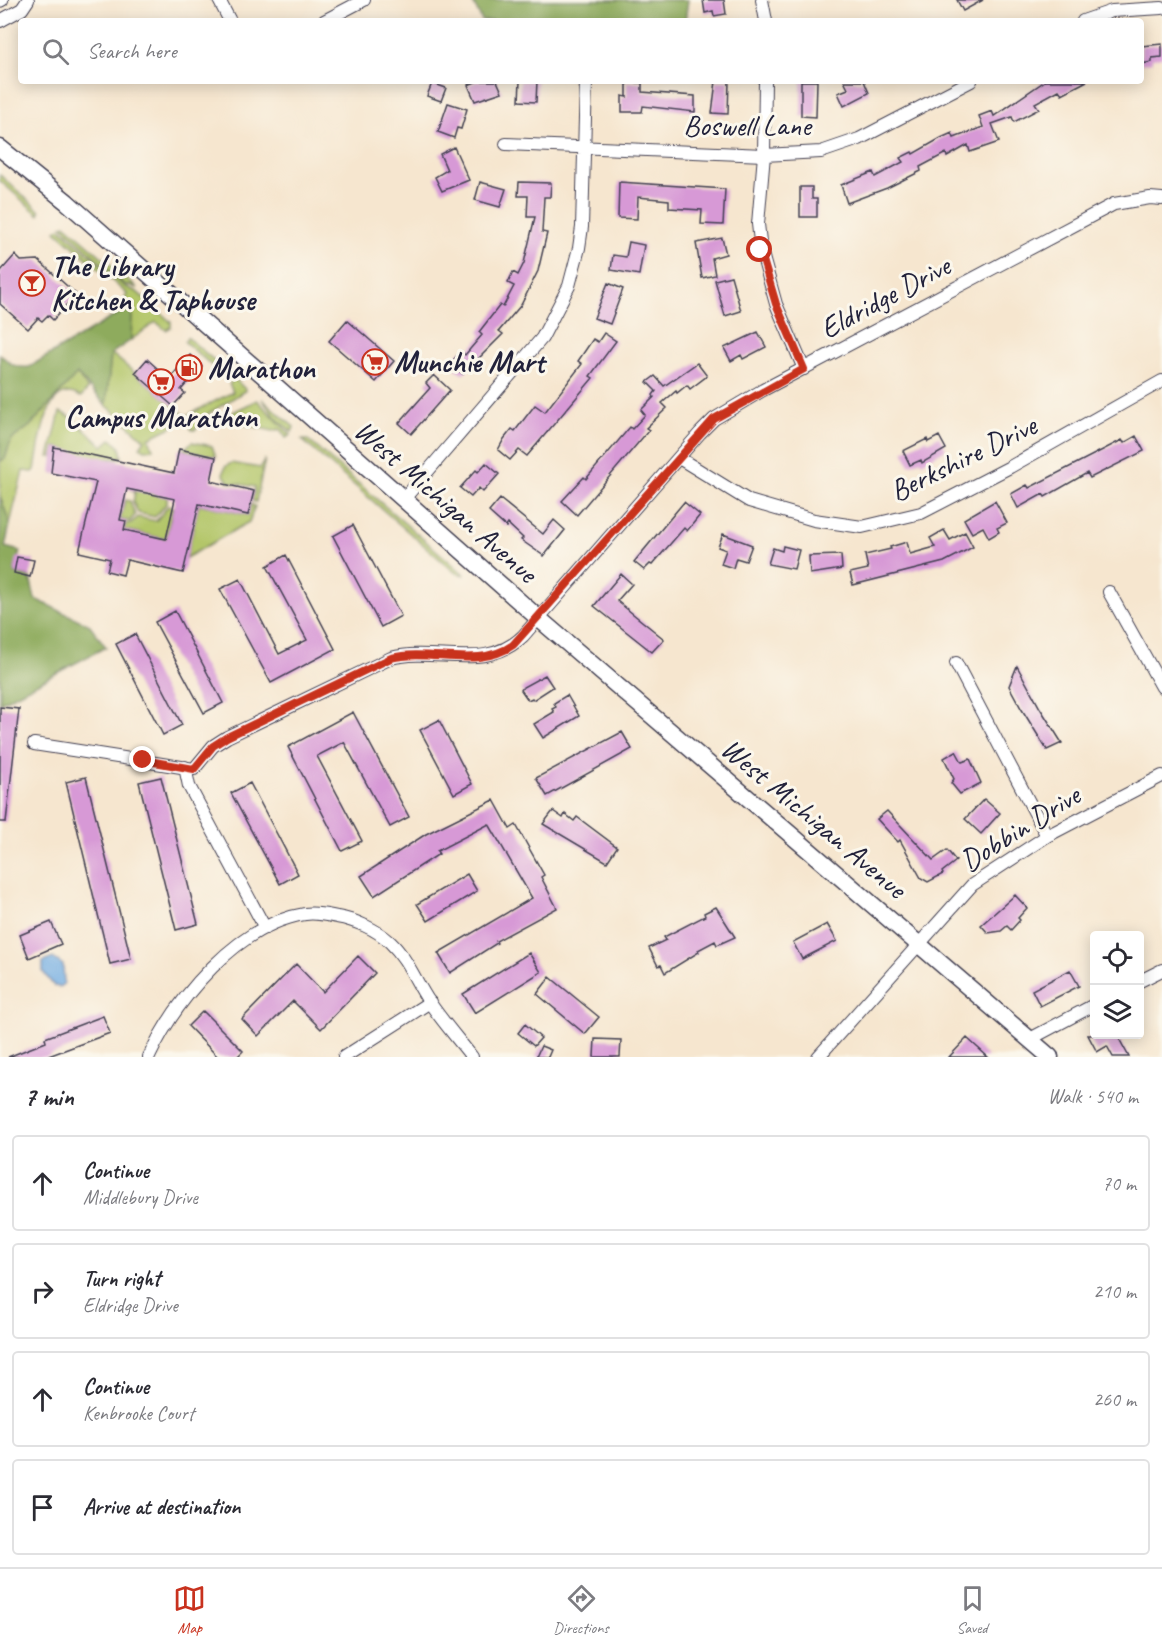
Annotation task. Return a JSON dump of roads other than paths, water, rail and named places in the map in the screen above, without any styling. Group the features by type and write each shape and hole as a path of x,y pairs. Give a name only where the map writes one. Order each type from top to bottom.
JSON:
{"street":[{"path":"0,21 22,9 28,0"},
{"path":"219,0 228,18"},
{"path":"330,18 364,0"},
{"path":"762,0 765,18"},
{"path":"1092,18 1112,11 1162,8"},
{"path":"403,500 542,338 553,321 569,286 579,248 586,84"},
{"path":"765,84 764,155 758,224 760,250 776,304 804,369"},
{"name":"Boswell Lane","path":"506,144 764,155 821,153 840,148 965,84"},
{"name":"West Michigan Avenue","path":"0,148 67,202 537,617 1050,1057"},
{"name":"Eldridge Drive","path":"185,767 194,769 213,746 227,737 391,658 416,654 470,658 500,652 518,641 714,419 1114,204 1150,198 1162,199"},
{"name":"Berkshire Drive","path":"679,458 749,501 814,520 862,527 921,513 1010,467 1162,381"},
{"path":"1109,592 1162,687"},
{"path":"956,663 1047,836"},
{"path":"34,744 185,767 189,786 265,928"},
{"name":"Dobbin Drive","path":"818,1057 918,942 972,885 1047,836 1162,776"},
{"path":"149,1057 176,1008 214,966 265,928 285,918 308,913 346,918 369,928 389,941 403,957 430,1002 472,1057"},
{"path":"1144,979 1162,970"},
{"path":"344,1057 430,1002"},
{"path":"1030,1039 1090,1008"}],"water":[{"path":"53,958 63,965 64,983 60,987 54,986 43,972 43,962"}],"place":[{"name":"The Library Kitchen & Taphouse","path":"32,283"},
{"name":"Munchie Mart","path":"375,362"},
{"name":"Marathon","path":"189,368"},
{"name":"Campus Marathon","path":"161,382"}]}
